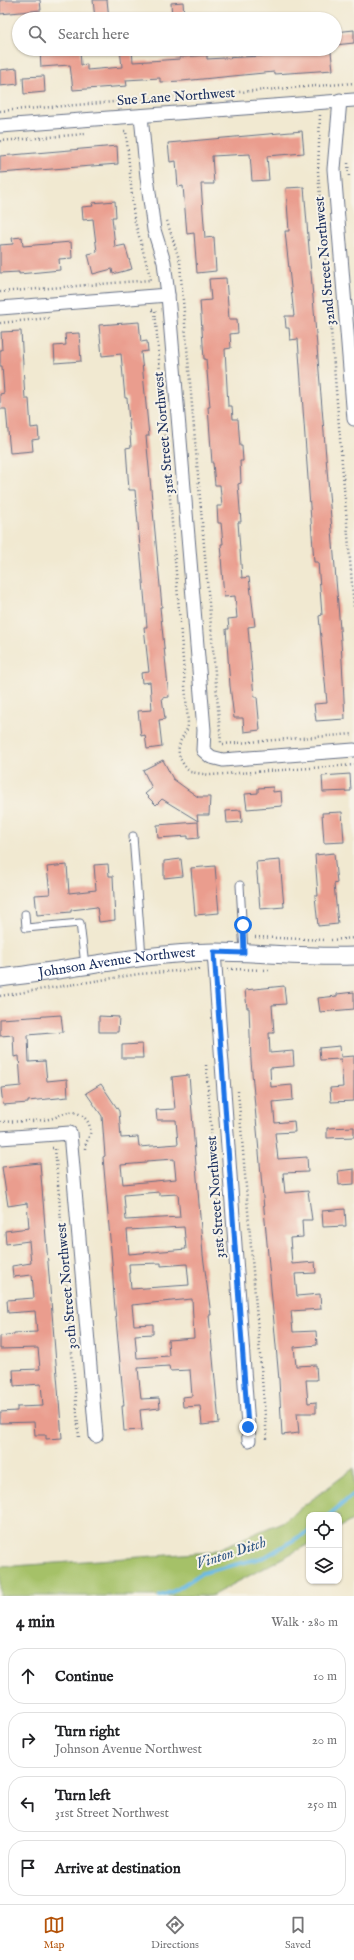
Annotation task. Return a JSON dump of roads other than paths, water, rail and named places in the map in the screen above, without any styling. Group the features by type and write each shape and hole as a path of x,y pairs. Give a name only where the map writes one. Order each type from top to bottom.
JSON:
{"street":[{"name":"32nd Street Northwest","path":"340,100 334,169 354,419"},
{"name":"Sue Lane Northwest","path":"0,126 354,100"},
{"name":"31st Street Northwest","path":"141,116 154,230 164,262 168,295 204,730 203,750 211,756 223,760 354,750"},
{"path":"0,308 168,295"},
{"name":"31st Street Northwest","path":"214,952 250,1440"},
{"name":"Johnson Avenue Northwest","path":"0,978 142,957 214,952 330,957 354,956"},
{"name":"30th Street Northwest","path":"0,1138 70,1133 96,1436"}],"lane":[{"path":"133,836 142,957"},
{"path":"240,885 244,953"},
{"path":"25,914 26,928 80,923 84,966"}],"waterway":[{"name":"Vinton Ditch","path":"333,1512 354,1494"},
{"name":"Vinton Ditch","path":"160,1596 174,1591 202,1573 265,1557 306,1533"}]}
